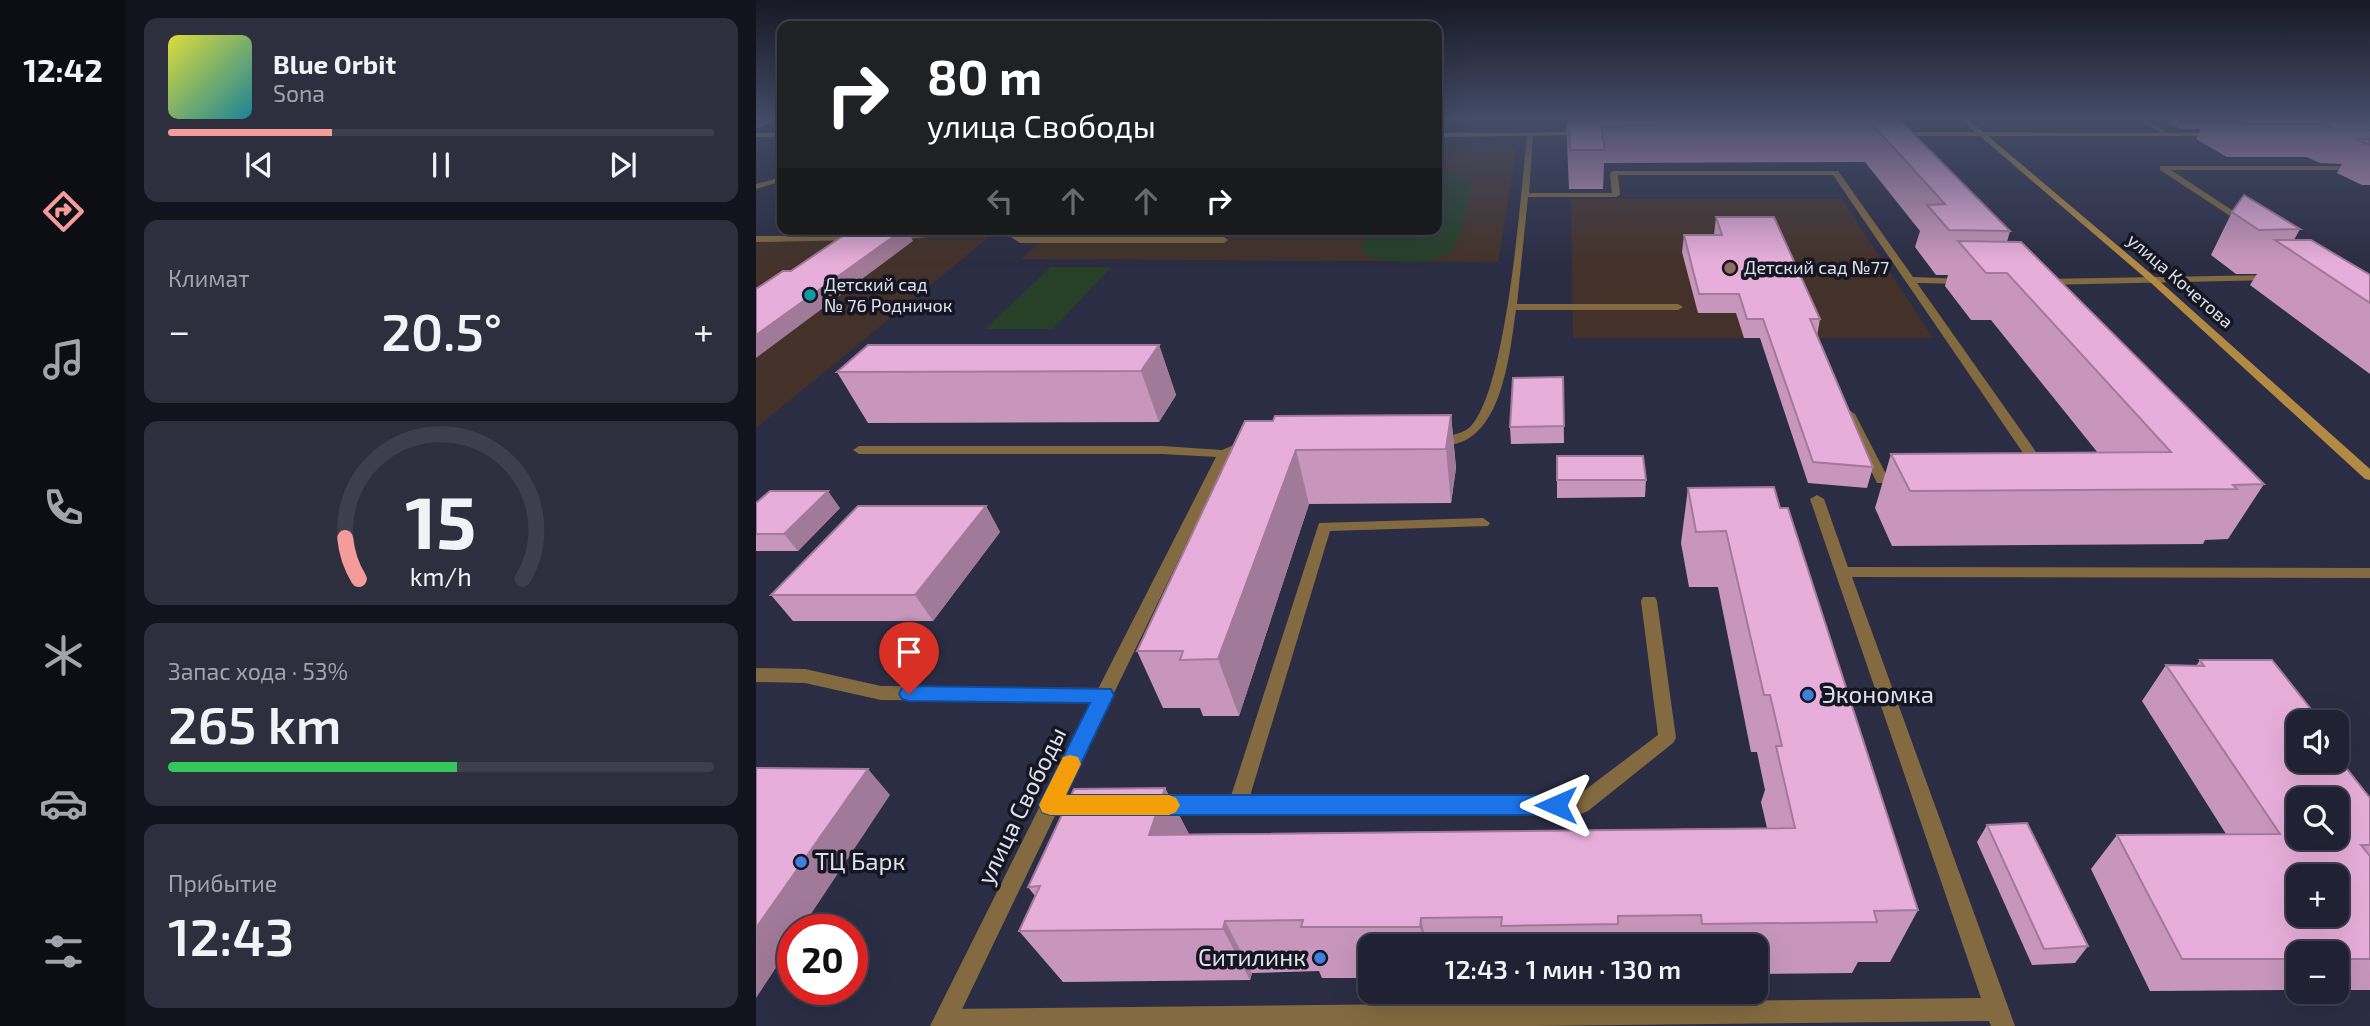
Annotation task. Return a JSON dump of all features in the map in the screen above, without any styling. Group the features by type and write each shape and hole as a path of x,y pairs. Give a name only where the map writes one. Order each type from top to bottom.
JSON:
{"main road":[{"name":"улица Кочетова","path":"2018,166 2153,280 2370,476"}],"street":[{"path":"1414,442 1458,438 1476,428 1484,418 1498,376 1513,307 1527,166"},
{"path":"2245,222 2164,168 2370,168"},
{"path":"1524,195 1616,195 1614,173 1835,173 2047,478 2033,478"},
{"path":"756,187 777,181"},
{"path":"756,240 946,235"},
{"path":"1012,235 1020,240 1224,240"},
{"path":"2028,281 2287,278"},
{"path":"1910,280 1975,281"},
{"path":"1513,307 1678,307"},
{"path":"1845,406 1882,480 1910,480"},
{"path":"1104,695 1224,454 1237,445 1265,442"},
{"path":"859,450 1162,450 1224,454"},
{"path":"944,1024 2001,1017 1817,499"},
{"path":"1238,804 1324,526 1483,523"},
{"path":"1843,572 2370,573"},
{"path":"1130,805 1581,805 1667,738 1649,601"},
{"name":"улица Свободы","path":"756,675 805,676 881,693 1104,695 944,1024"},
{"path":"1050,805 1077,805"}],"shaded area":[{"path":"1442,166 1514,166 1498,262 1021,259 1048,235 1442,235"},
{"name":"Детский сад №77","path":"1571,199 1842,199 1933,338 1573,338"},
{"path":"756,237 989,237 756,428"}],"green space":[{"path":"1442,173 1461,176 1471,183 1458,240 1447,254 1425,261 1386,260 1366,256 1362,245 1366,235 1442,235"},
{"path":"1051,267 1111,267 1053,329 985,329"}],"building":[{"path":"1910,166 1945,166 2010,231 1949,230 1927,205 1945,204"},
{"path":"2244,195 2300,229 2259,230 2232,212"},
{"path":"1716,217 1774,217 1820,319 1810,319 1873,467 1813,462 1763,319 1747,319 1739,294 1699,294 1684,235 1722,235"},
{"path":"844,235 896,235 756,335 756,289 783,271 791,271"},
{"path":"2275,240 2311,240 2370,275 2370,303"},
{"path":"1958,241 2021,242 2264,484 2233,485 2237,489 1910,491 1891,454 2171,452 2007,273 1986,273"},
{"path":"868,345 1159,345 1141,371 837,372"},
{"path":"1563,377 1564,426 1510,427 1513,378"},
{"path":"1451,415 1446,449 1296,450 1218,659 1180,660 1183,651 1137,651 1245,421 1273,421 1275,416"},
{"path":"1557,456 1643,456 1646,480 1557,480"},
{"path":"1774,487 1780,508 1788,508 1918,910 1874,911 1877,922 1702,924 1701,915 1618,916 1618,924 1501,926 1502,917 1421,918 1420,927 1301,927 1303,920 1225,921 1223,929 1019,931 1040,886 1028,887 1074,789 1165,788 1149,835 1795,828 1776,746 1782,746 1770,695 1764,695 1726,531 1696,532 1688,488"},
{"path":"770,491 828,491 784,534 756,534 756,503"},
{"path":"858,506 986,506 915,595 771,595"},
{"path":"2200,660 2272,660 2312,710 2286,710 2286,773 2349,771 2370,798 2370,845 2361,845 2370,856 2370,959 2349,959 2349,941 2286,941 2286,959 2182,959 2117,835 2280,834 2166,665 2204,666"},
{"path":"756,768 868,769 756,928"},
{"path":"2027,823 2088,946 2044,949 1987,825"}],"slow traffic":[{"path":"1070,764 1050,805 1169,805"}],"place":[{"name":"Детский сад №77","path":"1730,268"},
{"name":"Детский сад № 76 Родничок","path":"810,295"},
{"name":"Экономка","path":"1808,695"},
{"name":"ТЦ Барк","path":"801,862"},
{"name":"Ситилинк","path":"1320,958"}],"route":[{"path":"909,694 1104,695 1050,805 1556,805"}]}
